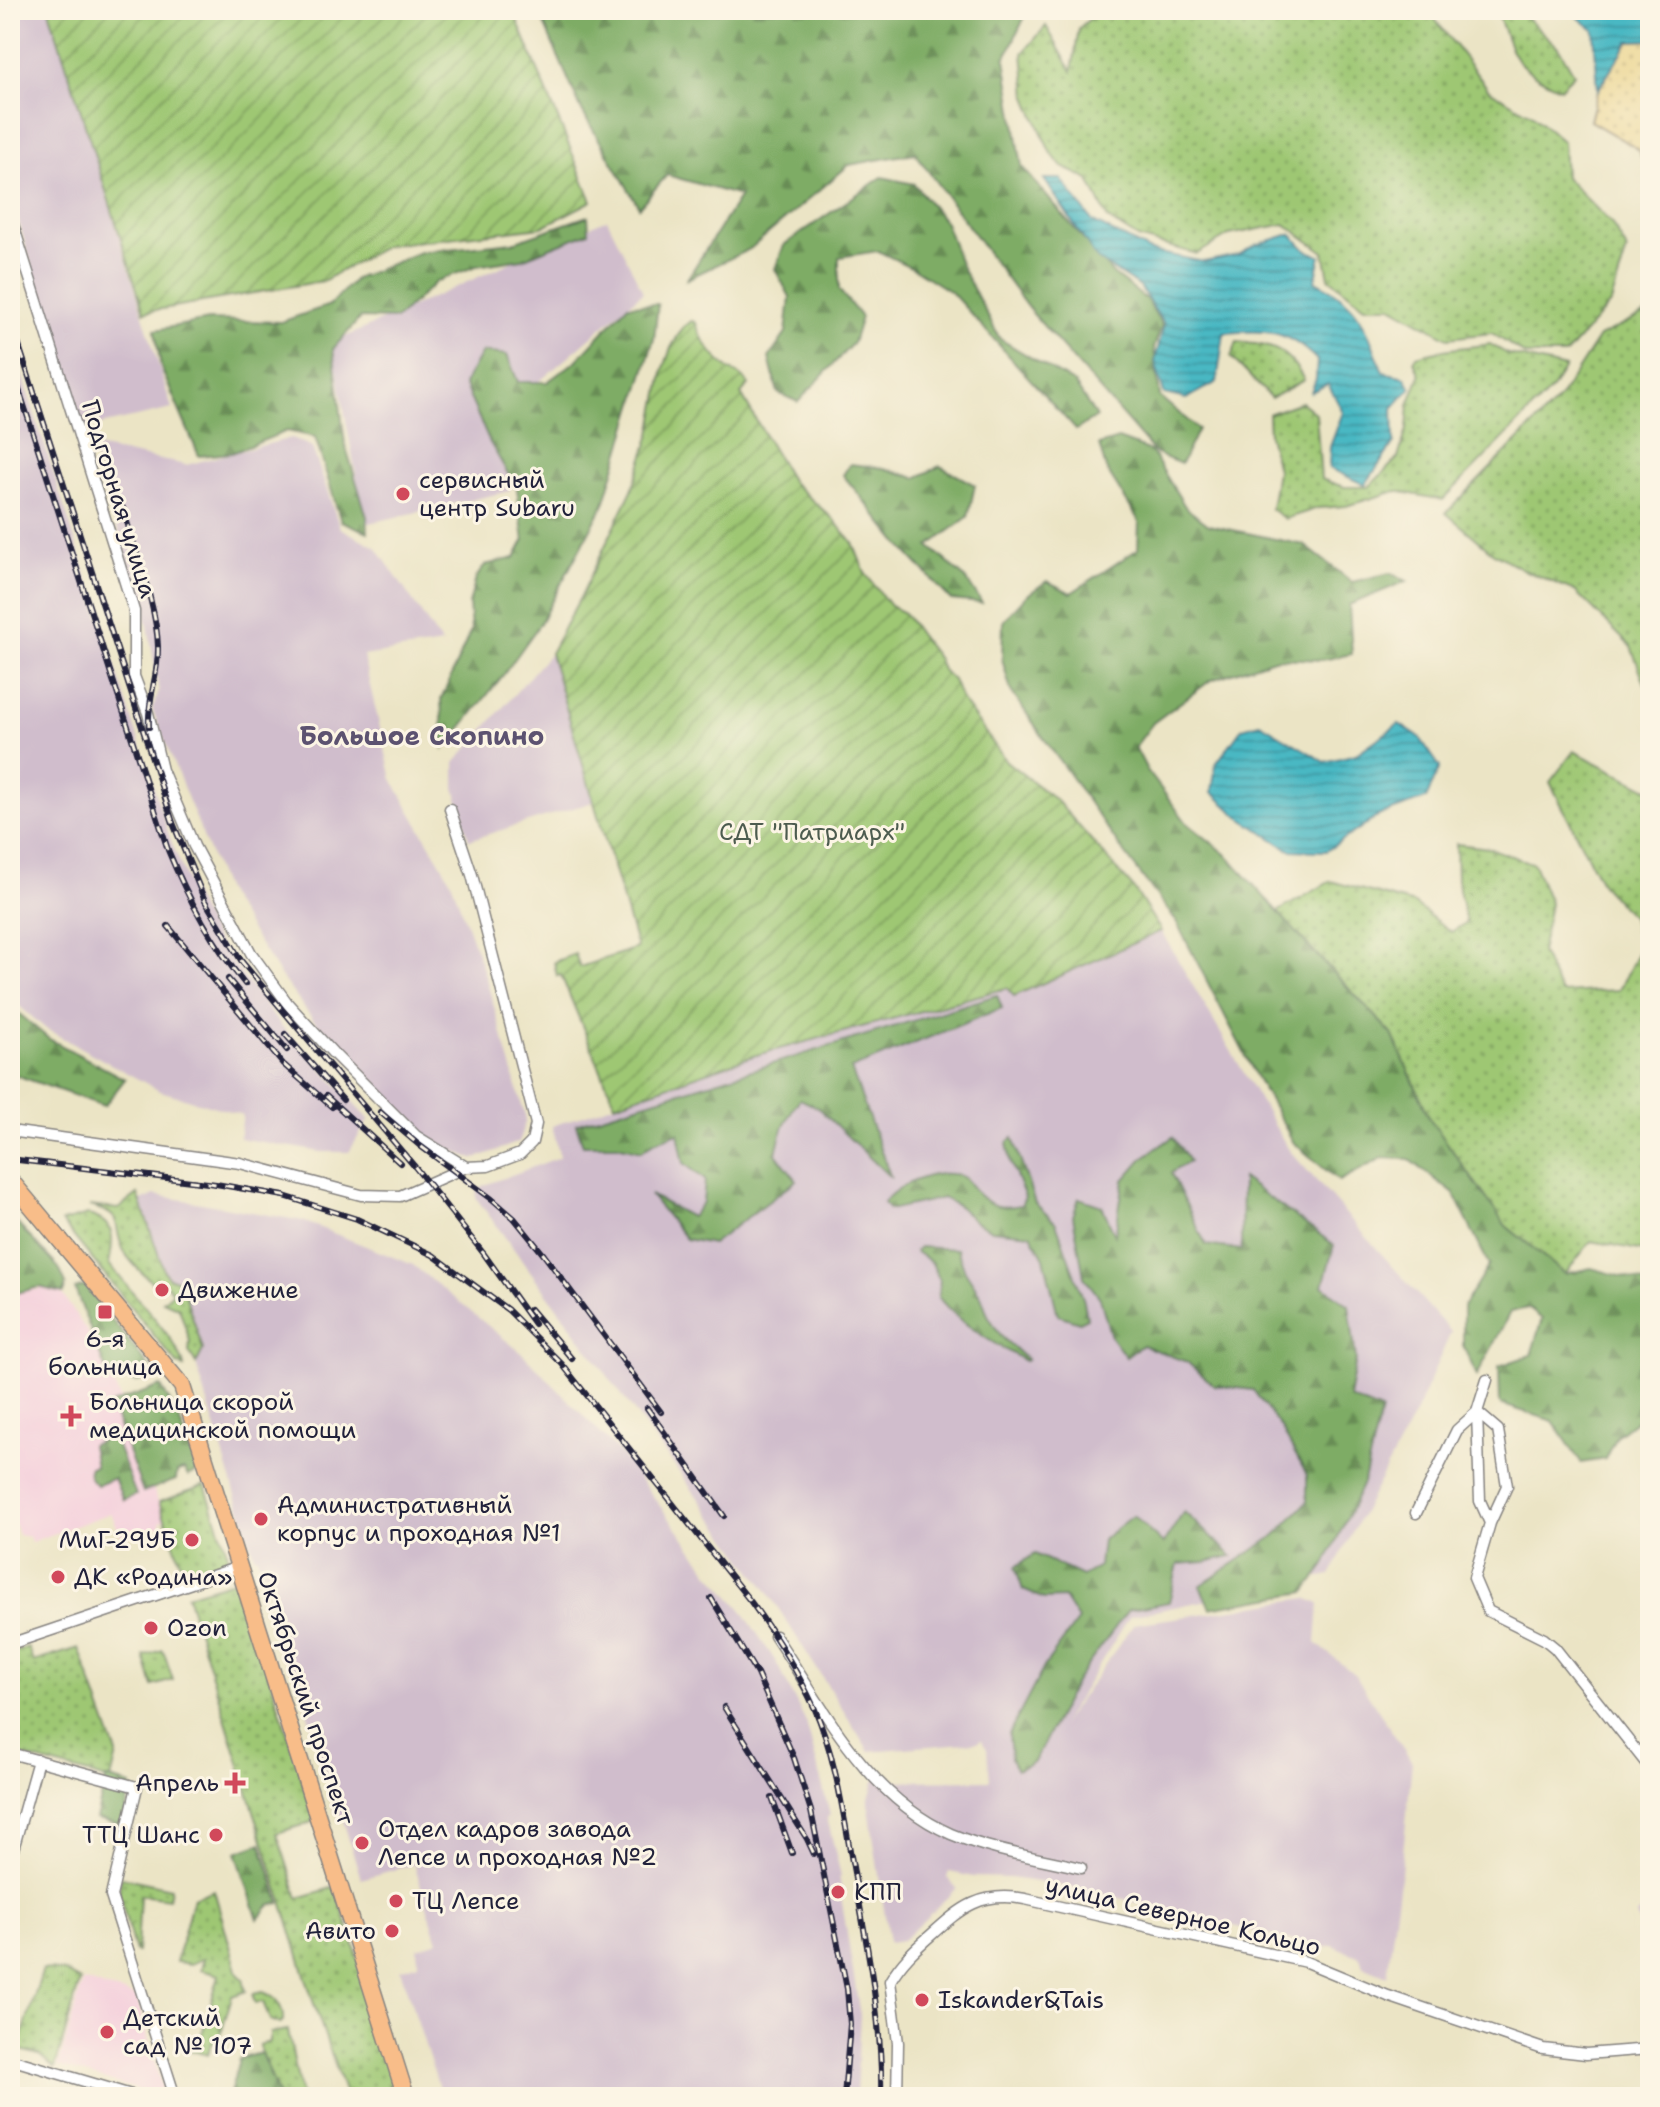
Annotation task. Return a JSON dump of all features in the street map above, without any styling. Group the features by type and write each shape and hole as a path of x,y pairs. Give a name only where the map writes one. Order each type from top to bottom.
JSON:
{"main road":[{"name":"Октябрьский проспект","path":"10,1180 182,1386 406,2097"}],"street":[{"name":"Подгорная улица","path":"10,215 134,611 134,676 148,713 162,770 194,846 251,953 288,1004 416,1136 466,1167"},
{"path":"10,1131 240,1163 361,1195 400,1196 466,1167 488,1166 520,1154 532,1142 536,1124 472,875 450,809"},
{"path":"1487,1380 1477,1412 1480,1501 1490,1523"},
{"path":"1416,1513 1457,1430 1477,1412"},
{"path":"1477,1412 1498,1430 1507,1486 1490,1523 1474,1578 1488,1611 1544,1639 1555,1648 1650,1768"},
{"path":"10,1644 239,1567"},
{"path":"775,1636 862,1764 907,1809 942,1829 979,1844 1081,1868"},
{"path":"10,1753 137,1787 111,1896 175,2097"},
{"path":"10,1860 38,1760"},
{"name":"улица Северное Кольцо","path":"897,2097 898,2043 890,1981 907,1957 956,1912 972,1903 1001,1896 1306,1962 1388,1996 1543,2049 1586,2054 1650,2049"},
{"path":"10,2059 138,2097"}],"shaded area":[{"path":"10,10 49,10 172,409 78,430 10,191"},
{"path":"607,219 643,292 504,412 510,491 365,524 332,343"},
{"path":"10,337 170,838 194,898 217,941 276,1020 369,1119 349,1152 321,1152 239,1138 243,1115 160,1091 46,1029 10,998"},
{"path":"292,438 312,447 340,528 376,547 442,644 363,656 392,779 451,881 485,975 526,1119 519,1142 474,1159 427,1140 327,1038 281,977 225,891 152,709 159,691 148,625 91,446 186,465"},
{"path":"550,653 593,802 469,840 455,788 455,763"},
{"path":"1161,931 1289,1150 1451,1332 1414,1416 1330,1575 1130,1616 1060,1727 1134,1624 1307,1598 1319,1604 1316,1643 1355,1675 1412,1762 1387,1976 1363,1966 1360,1957 1332,1945 1322,1948 1083,1889 949,1872 947,1878 957,1888 902,1941 889,1943 868,1801 875,1779 990,1780 987,1749 981,1740 869,1751 768,1592 476,1198 482,1186 560,1157 552,1126 753,1056 1007,988 1015,996"},
{"path":"155,1195 303,1221 413,1265 523,1354 622,1455 710,1573 741,1609 776,1662 806,1722 830,1815 827,1817 841,1876 841,1896 860,2015 856,2097 442,2097 400,1969 418,1963 417,1948 438,1941 414,1864 361,1879 342,1817 335,1813 327,1774 257,1555 254,1555 196,1364 203,1350 164,1272 141,1201"},
{"name":"Больница скорой медицинской помощи","path":"17,1287 23,1291 52,1288 63,1295 105,1359 165,1520 160,1521 161,1526 122,1538 111,1513 31,1542 29,1537 18,1535 13,1521 10,1521 10,1289"},
{"path":"1650,1903 1650,1940 1636,1916"},
{"name":"Детский сад № 107","path":"83,1981 137,1997 164,2097 58,2066"}],"green space":[{"path":"49,10 513,10 592,201 542,227 387,245 323,281 144,312"},
{"path":"538,10 1028,10 1005,59 1022,167 1113,274 1147,300 1162,325 1154,348 1160,397 1198,429 1181,464 1156,454 1028,308 915,153 849,165 750,249 687,279 740,196 667,175 639,207 582,111"},
{"path":"1100,10 1428,10 1489,90 1533,115 1563,142 1565,177 1611,223 1627,250 1611,303 1565,355 1525,355 1492,333 1448,338 1391,306 1365,306 1329,278 1324,252 1285,224 1229,235 1197,254 1138,238 1108,219 1089,180 1061,166 1049,150 1027,97 1023,53 1046,26 1072,71 1079,28"},
{"path":"1497,10 1518,10 1558,47 1574,74 1560,88 1533,74 1517,59"},
{"path":"882,177 914,184 945,222 961,266 1000,339 1075,384 1096,417 1076,430 952,293 878,251 839,257 839,290 861,317 853,343 798,402 778,393 769,358 786,333 790,297 775,269 784,245"},
{"path":"588,216 589,232 522,259 476,266 437,281 396,319 360,318 333,349 345,444 367,517 368,532 341,521 315,437 287,431 232,453 199,456 161,368 155,330 208,320 281,322 330,305 355,279 420,252 513,242"},
{"path":"658,304 654,339 604,504 539,625 444,749 441,700 471,630 469,604 476,578 485,565 515,558 524,541 517,489 489,441 464,384 482,352 507,355 518,382 547,382 576,361 628,305"},
{"path":"1646,313 1650,314 1650,696 1631,647 1575,591 1526,571 1492,552 1446,513 1558,400 1599,337"},
{"name":"СДТ \"Патриарх\"","path":"692,321 716,357 749,385 741,394 792,482 832,518 853,543 865,573 890,606 904,613 1006,761 1057,801 1134,889 1161,931 1014,996 1007,988 753,1056 615,1104 561,975 557,976 554,962 575,954 580,967 637,948 550,653 632,490 651,434 671,348 683,327"},
{"path":"1237,342 1277,350 1291,361 1304,380 1271,398 1231,357"},
{"path":"1490,344 1508,354 1565,368 1552,389 1443,500 1396,491 1346,506 1318,508 1285,519 1271,509 1277,470 1268,414 1301,402 1316,414 1321,479 1344,487 1369,487 1398,458 1407,429 1409,405 1420,375 1414,361 1417,356"},
{"path":"1118,439 1151,451 1186,508 1209,525 1304,545 1352,582 1390,573 1407,581 1349,605 1352,654 1322,660 1277,658 1211,680 1153,723 1135,747 1147,770 1187,823 1226,854 1392,1034 1430,1119 1506,1226 1565,1274 1591,1268 1650,1284 1650,1410 1616,1436 1605,1459 1581,1463 1553,1421 1500,1404 1499,1366 1531,1355 1542,1319 1528,1308 1510,1312 1477,1376 1463,1346 1463,1307 1489,1265 1454,1194 1409,1159 1382,1158 1339,1181 1294,1143 1176,921 1117,843 1011,691 1002,659 1003,621 1026,596 1047,581 1071,593 1138,549 1139,521 1106,469 1099,445"},
{"path":"850,464 883,468 916,478 940,466 975,485 968,517 929,546 966,579 982,603 951,600 900,545 843,475"},
{"path":"1574,751 1650,790 1650,1252 1591,1241 1565,1274 1506,1226 1430,1119 1392,1034 1277,912 1331,881 1414,904 1451,932 1466,923 1457,880 1456,844 1489,848 1534,864 1550,903 1541,953 1561,993 1619,990 1639,950 1633,918 1602,885 1550,782"},
{"path":"997,995 1002,1008 851,1069 891,1178 817,1107 800,1099 785,1125 776,1154 797,1180 712,1244 686,1239 650,1195 691,1217 703,1202 705,1180 684,1163 678,1133 654,1142 642,1151 617,1145 583,1145 576,1124"},
{"path":"10,1006 49,1039 125,1079 104,1106 10,1073"},
{"path":"1173,1137 1189,1161 1171,1173 1206,1245 1241,1250 1242,1178 1334,1245 1323,1286 1349,1305 1356,1359 1349,1398 1381,1411 1364,1481 1325,1565 1305,1592 1210,1608 1200,1586 1276,1535 1307,1502 1307,1475 1281,1428 1253,1390 1214,1385 1187,1362 1142,1345 1126,1357 1111,1337 1100,1298 1084,1277 1073,1216 1079,1198 1102,1206 1115,1235 1124,1180 1144,1157"},
{"path":"1013,1138 1035,1203 1056,1223 1084,1301 1087,1318 1079,1322 1058,1315 1044,1258 1031,1234 992,1230 943,1198 889,1210 884,1203 898,1189 920,1179 955,1174 963,1177 991,1204 1002,1207 1021,1205 1025,1197 1011,1164 1007,1143"},
{"path":"138,1194 164,1271 168,1277 181,1282 203,1350 196,1364 189,1352 190,1341 179,1308 163,1301 173,1292 161,1279 154,1284 130,1260 120,1241 114,1217 89,1206 118,1209"},
{"path":"88,1215 109,1227 112,1247 109,1264 163,1329 184,1367 178,1365 62,1222"},
{"path":"10,1216 59,1268 66,1284 63,1293 39,1287 10,1295"},
{"path":"919,1247 957,1249 965,1271 1001,1336 1027,1360 967,1325 947,1307 938,1297 940,1281 932,1263 915,1251"},
{"path":"85,1286 150,1368 141,1381 134,1382 128,1375 110,1381 75,1289"},
{"path":"161,1386 178,1417 199,1471 188,1476 184,1470 177,1472 176,1480 143,1492 111,1404"},
{"path":"113,1436 136,1495 123,1500 114,1478 97,1485 89,1475 90,1467 95,1467 91,1445"},
{"path":"205,1485 228,1554 226,1562 185,1575 159,1502"},
{"path":"1184,1512 1232,1556 1178,1564 1169,1602 1128,1610 1076,1681 1034,1762 1016,1770 1011,1758 1009,1734 1044,1667 1078,1620 1064,1598 1044,1599 1023,1590 1015,1567 1035,1554 1082,1576 1099,1566 1102,1540 1133,1516 1163,1544"},
{"path":"239,1579 315,1821 277,1833 298,1898 335,1887 403,2097 346,2097 313,2001 187,1595"},
{"path":"28,1647 33,1662 79,1648 117,1754 111,1780 10,1753 10,1653"},
{"path":"163,1650 173,1680 153,1686 144,1656"},
{"path":"106,1778 131,1785 123,1825 96,1819"},
{"path":"261,1843 280,1903 269,1906 258,1919 236,1852"},
{"path":"121,1877 171,1888 169,1899 140,1895 137,1952 119,1893"},
{"path":"214,1890 238,1974 246,1991 232,1996 218,2044 211,2042 208,2055 178,2047 180,2040 199,2044 219,1975 201,1970 204,1958 191,1964 176,1962 193,1898"},
{"path":"43,1969 64,1972 80,1981 55,2068 39,2055 18,2049"},
{"path":"263,1992 272,1996 281,2007 283,2021 280,2024 270,2020 263,2002 255,2003 252,1994"},
{"path":"288,2030 301,2097 279,2097 259,2045 270,2042 270,2033"},
{"path":"261,2053 279,2097 229,2097 239,2059"}],"sand":[{"path":"1650,40 1650,177 1638,149 1590,121 1598,90 1629,41"}],"water":[{"path":"1569,10 1650,10 1650,40 1629,41 1598,90 1594,30"},
{"path":"1044,179 1061,179 1093,222 1150,251 1204,262 1238,255 1256,245 1291,234 1306,250 1321,256 1315,281 1343,298 1360,318 1383,372 1405,377 1411,388 1393,408 1394,443 1365,485 1329,468 1330,447 1343,412 1328,384 1311,392 1316,379 1317,360 1285,337 1252,331 1224,333 1217,382 1186,399 1164,394 1155,361 1164,324 1140,287 1097,259"},
{"path":"1260,723 1325,762 1356,754 1399,724 1420,738 1440,767 1426,799 1380,815 1326,851 1290,850 1239,817 1212,792 1216,764 1242,728"}],"railway":[{"path":"10,318 173,823 205,901 242,962 415,1167 484,1254 534,1324"},
{"path":"10,362 168,850 201,920 245,984"},
{"path":"123,508 157,631 158,657 149,727"},
{"path":"168,926 283,1064 332,1107"},
{"path":"228,979 287,1050"},
{"path":"285,1034 343,1100"},
{"path":"326,1096 400,1163"},
{"path":"380,1112 514,1218 661,1412"},
{"path":"10,1159 216,1184 284,1196 357,1219 433,1255 508,1310 562,1364 751,1602 785,1653 814,1707 838,1786 868,1952 879,2039 881,2097"},
{"path":"530,1309 572,1359"},
{"path":"647,1408 724,1516"},
{"path":"711,1598 757,1674 794,1758 811,1811 847,1989 850,2024 844,2097"},
{"path":"724,1707 814,1854"},
{"path":"772,1798 792,1853"}],"place":[{"name":"сервисный центр Subaru","path":"403,494"},
{"name":"Движение","path":"162,1290"},
{"name":"6-я больница","path":"105,1312"},
{"name":"Больница скорой медицинской помощи","path":"71,1416"},
{"name":"Административный корпус и проходная №1","path":"261,1519"},
{"name":"МиГ-29УБ","path":"192,1540"},
{"name":"ДК «Родина»","path":"58,1577"},
{"name":"Ozon","path":"151,1628"},
{"name":"Апрель","path":"235,1783"},
{"name":"ТТЦ Шанс","path":"216,1835"},
{"name":"Отдел кадров завода Лепсе и проходная №2","path":"362,1843"},
{"name":"КПП","path":"838,1892"},
{"name":"ТЦ Лепсе","path":"396,1901"},
{"name":"Авито","path":"392,1931"},
{"name":"Iskander&Tais","path":"922,2000"},
{"name":"Детский сад № 107","path":"107,2032"}],"district":[{"name":"Большое Скопино","path":"422,735"}]}
